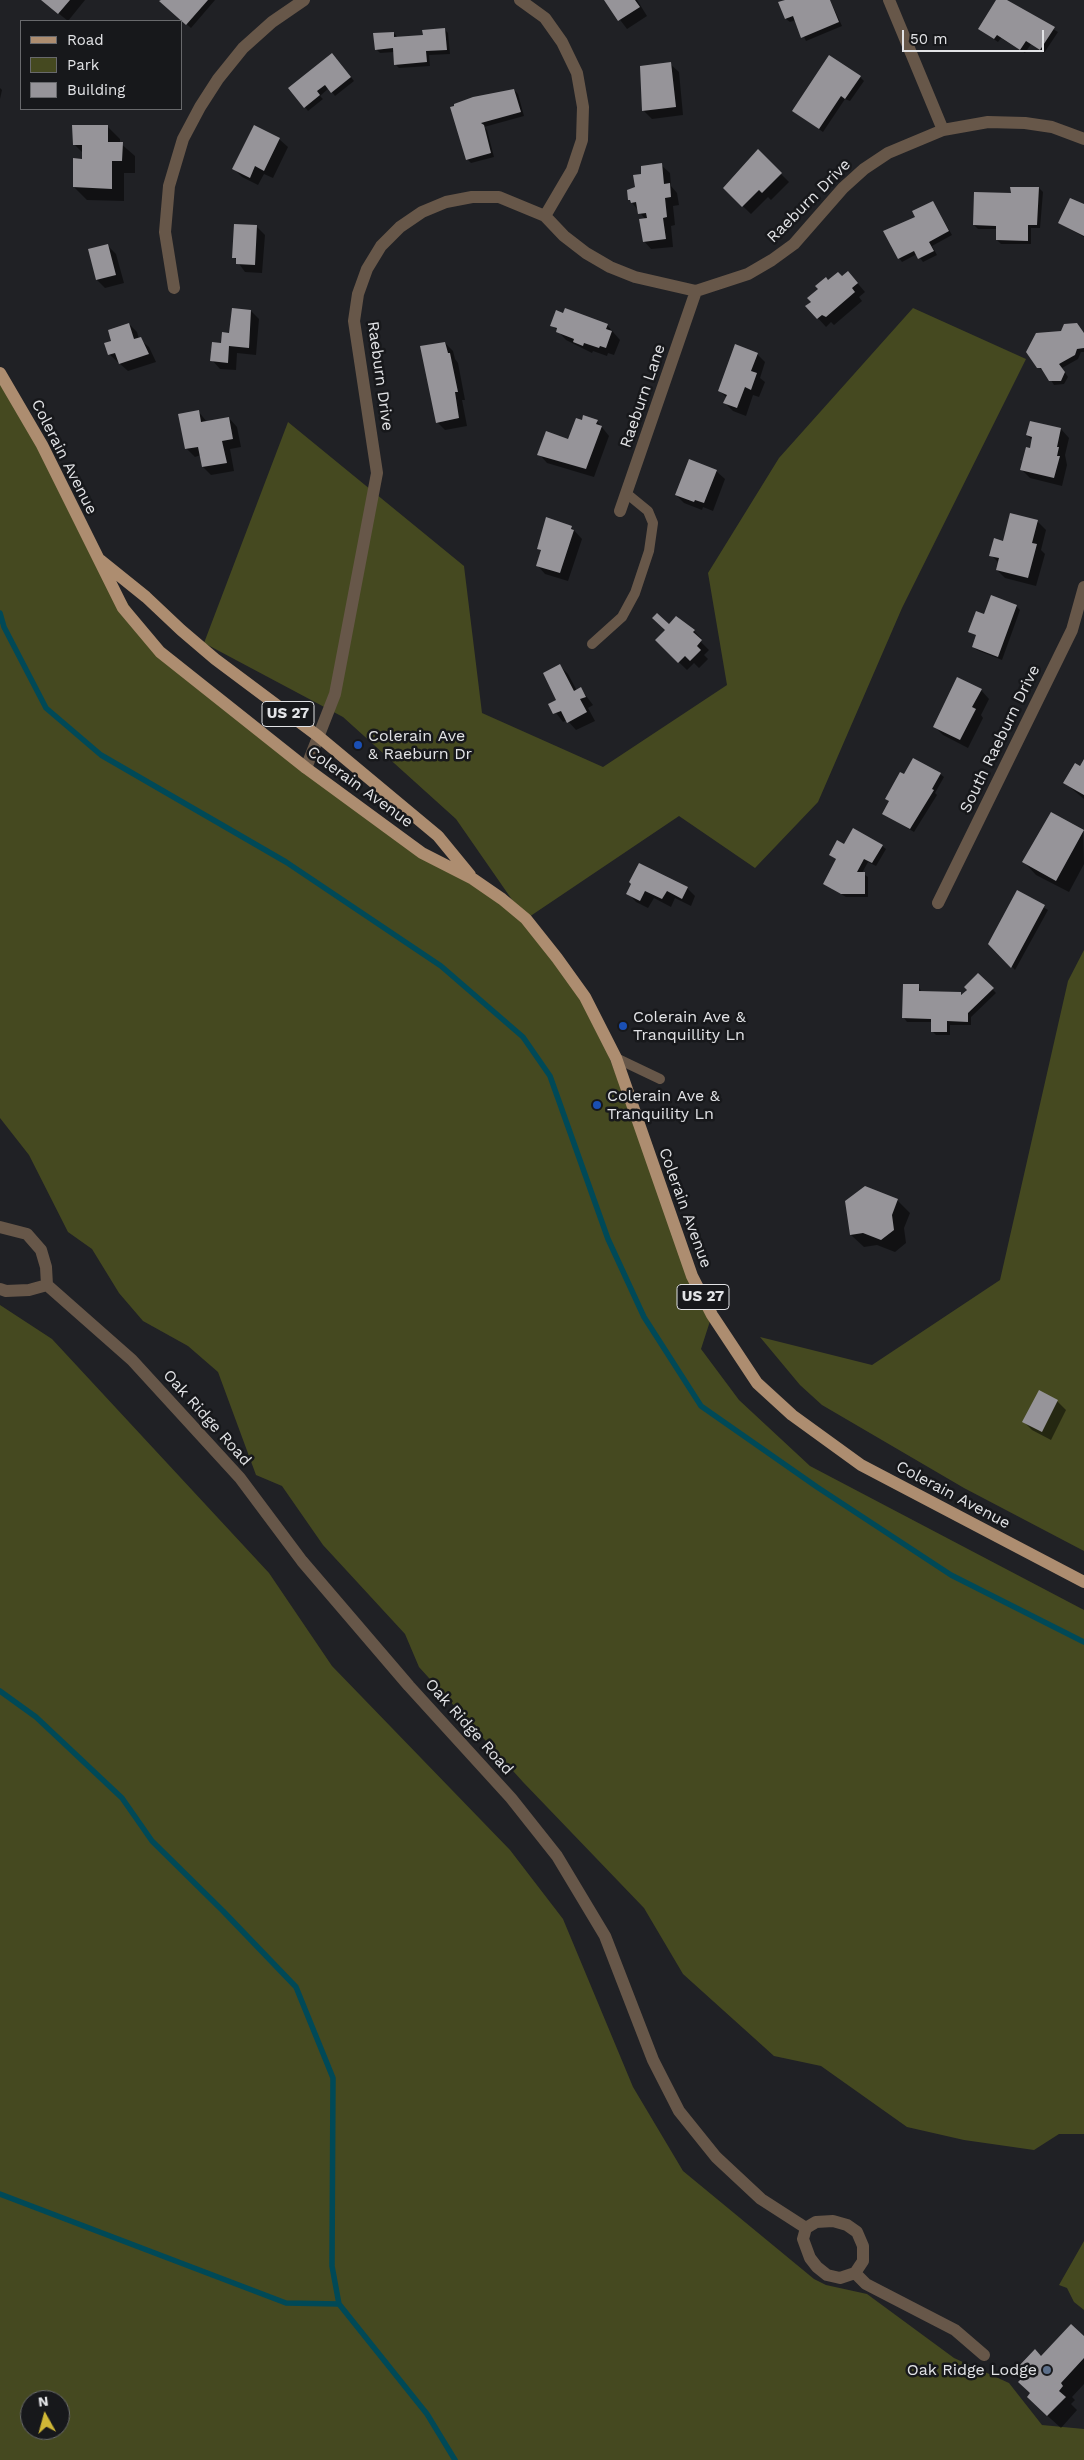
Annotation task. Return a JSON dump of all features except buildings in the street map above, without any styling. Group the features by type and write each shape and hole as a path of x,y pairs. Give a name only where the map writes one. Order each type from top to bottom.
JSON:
{"main road":[{"name":"Colerain Avenue","path":"0,373 42,445 123,608 160,652 306,768 422,853 473,879 502,899 526,919 557,958 585,997 616,1058 692,1276 712,1315 757,1383 792,1416 861,1465 1084,1582"},
{"name":"Colerain Avenue","path":"96,556 146,597 215,659 318,736 438,836 473,879"}],"street":[{"path":"174,288 165,232 169,186 183,139 209,93 243,48 272,22 304,0"},
{"path":"520,0 545,18 562,42 577,73 583,107 582,140 572,170 545,216"},
{"path":"889,0 942,130"},
{"name":"Raeburn Drive","path":"306,768 335,694 376,473 354,321 358,294 367,269 381,246 400,227 422,212 446,202 472,197 499,197 545,216 564,236 586,253 610,267 635,277 696,291 748,274 772,260 794,244 843,188 864,169 888,153 942,130 988,122 1025,123 1052,127 1084,139"},
{"name":"Raeburn Lane","path":"620,511 696,291"},
{"name":"South Raeburn Drive","path":"938,903 1072,630 1084,587"},
{"path":"0,1227 27,1234 41,1250 47,1285 29,1290 6,1291 0,1289"},
{"name":"Oak Ridge Road","path":"47,1285 132,1360 240,1478 302,1561 409,1686 511,1798 557,1856 605,1936 653,2060 679,2111 716,2157 761,2199 806,2228"},
{"path":"833,2221 847,2225 857,2232 863,2246 863,2261 855,2273 840,2278 827,2274 817,2267 806,2250 803,2239 806,2228 816,2222 833,2221"},
{"path":"855,2273 866,2284 955,2330 984,2354"}],"lane":[{"path":"592,644 622,617 635,593 649,551 653,523 648,511 626,493"},
{"path":"616,1058 660,1078"}],"green space":[{"path":"913,308 1026,359 902,608 818,802 755,868 679,816 526,919 585,997 712,1315 701,1349 739,1400 810,1466 1084,1610 1084,2134 1059,2134 1034,2150 964,2140 907,2127 821,2066 774,2056 683,1974 644,1908 523,1782 419,1667 405,1634 323,1545 282,1486 256,1475 218,1372 188,1346 143,1321 119,1293 92,1249 68,1232 29,1155 0,1118 0,373 96,556 160,652 306,768 524,917 456,819 343,717 204,643 288,422 464,566 482,713 603,767 727,685 708,573 779,458"},
{"path":"1084,950 1084,1551 964,1488 822,1405 800,1385 760,1337 872,1365 1000,1280 1068,981"},
{"path":"0,1305 52,1339 269,1573 332,1666 510,1850 563,1919 633,2087 683,2171 814,2279 826,2285 867,2294 954,2358 1009,2383 1042,2425 1084,2429 1084,2460 0,2460"},
{"path":"1084,2241 1084,2310 1074,2302 1067,2288 1059,2285"}],"waterway":[{"path":"0,613 4,627 46,708 101,755 286,862 441,966 523,1037 550,1076 608,1239 644,1317 701,1406 817,1487 951,1575 1084,1642"},
{"path":"0,1691 36,1717 122,1798 152,1841 296,1987 333,2078 332,2266 339,2304 427,2414 455,2460"},
{"path":"0,2194 286,2303 339,2304"}],"place":[{"name":"Colerain Ave & Raeburn Dr","path":"358,745"},
{"name":"Colerain Ave & Tranquillity Ln","path":"623,1026"},
{"name":"Colerain Ave & Tranquility Ln","path":"597,1105"},
{"name":"Oak Ridge Lodge","path":"1047,2370"}]}
